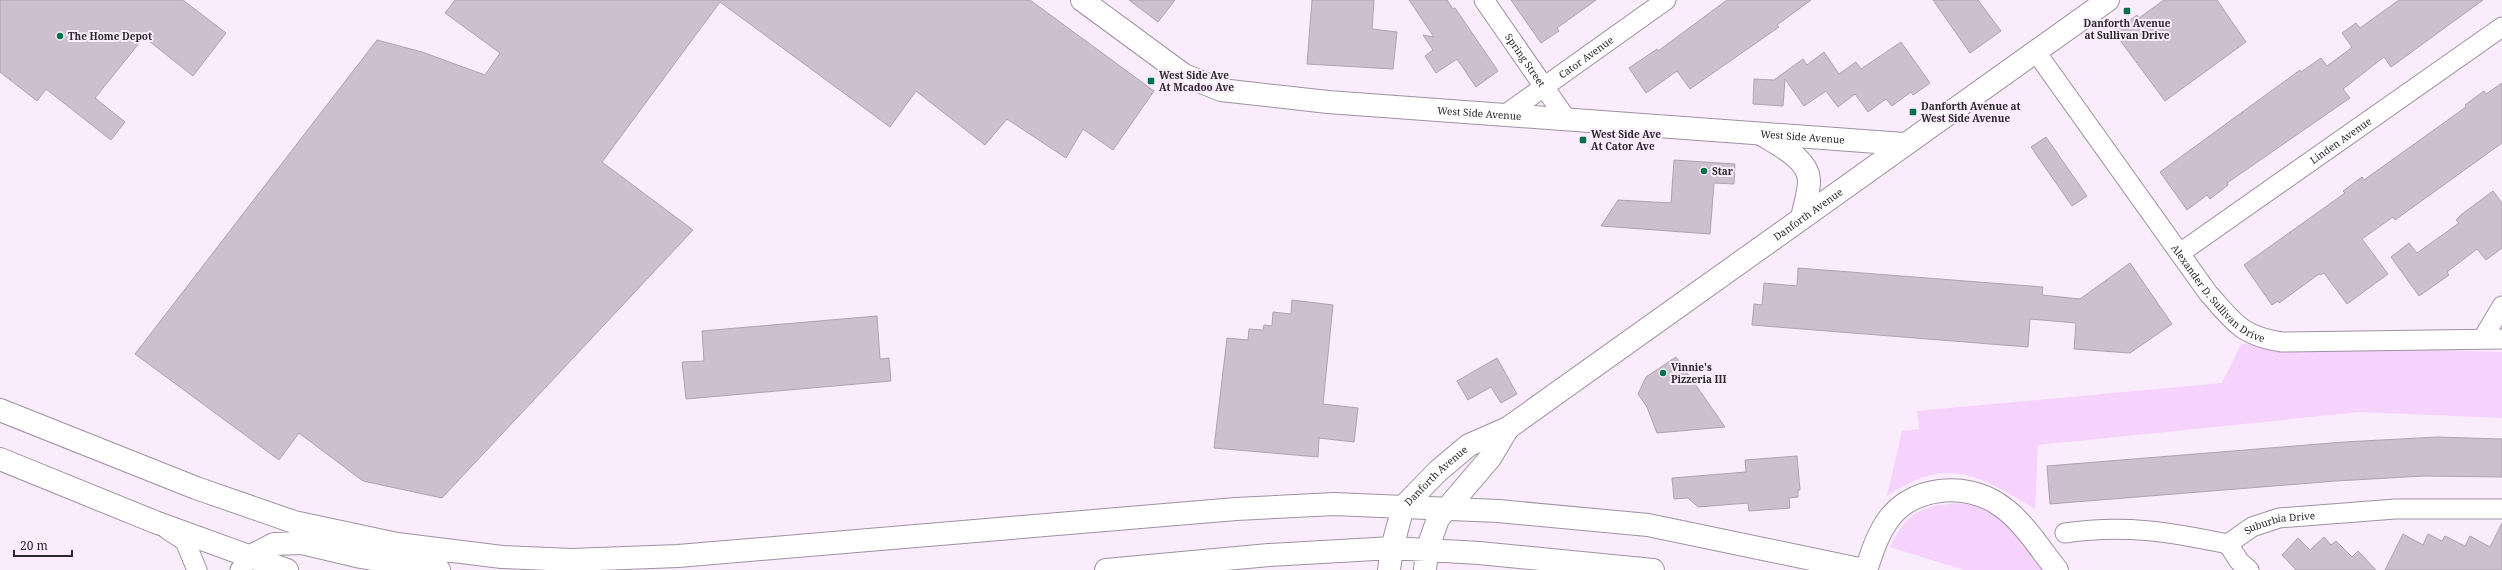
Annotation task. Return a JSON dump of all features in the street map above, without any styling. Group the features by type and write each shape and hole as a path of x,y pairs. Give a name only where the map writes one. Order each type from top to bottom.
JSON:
{"main road":[{"name":"Danforth Avenue","path":"1389,570 1392,548 1403,507 1438,471 1469,446 1508,428 1904,144 2108,0"},
{"name":"West Side Avenue","path":"1088,2 1184,75 1221,90 1328,102 1506,114 1568,120 1759,132 1904,144"},
{"path":"1759,132 1789,152 1807,172 1809,181 1802,218"},
{"path":"0,410 228,500 322,529 397,544 468,554 538,560 608,560 760,550 1276,506 1334,504 1446,508 1648,525 1865,570 1874,545 1888,519 1911,501 1922,495 1946,490 1976,493 1998,504 2011,514 2057,570"},
{"name":"Danforth Avenue","path":"1426,560 1433,529 1446,508 1490,458 1508,428"},
{"path":"0,459 156,522 246,563 287,570"},
{"path":"246,563 274,544 302,543 361,557 439,570"},
{"path":"1106,570 1329,551 1392,548 1426,560 1479,553 1606,568 1653,570"},
{"path":"538,570 608,560"},
{"path":"1203,562 1240,570"}],"street":[{"name":"Spring Street","path":"1484,0 1568,120"},
{"name":"Cator Avenue","path":"1506,114 1666,0"},
{"name":"Linden Avenue","path":"2180,254 2502,27"},
{"name":"Alexander D. Sullivan Drive","path":"2036,52 2208,293 2236,325 2260,339 2305,342 2493,338"},
{"path":"2493,338 2502,306"},
{"name":"Suburbia Drive","path":"2228,544 2252,527 2279,518 2394,509 2502,510"},
{"path":"156,522 185,541 197,570"},
{"path":"2064,533 2126,528 2169,532 2228,544 2239,561 2249,570"}],"shaded area":[{"path":"2241,344 2502,352 2502,418 2360,412 2038,445 2035,509 1996,487 1979,479 1962,474 1946,473 1928,476 1909,483 1887,496 1902,431 1919,429 1917,411 2222,383"},
{"path":"1959,503 1980,507 2002,519 2018,534 2044,570 1964,570 1890,547 1909,518 1934,506"}],"building":[{"path":"0,0 183,0 226,33 193,76 144,37 95,98 125,122 111,140 46,89 37,101 0,72"},
{"path":"455,0 1030,0 1154,91 1113,150 1083,129 1066,158 1007,119 985,145 916,91 890,127 720,2 602,162 693,230 442,498 363,481 299,433 279,460 135,354 377,40 422,52 485,75 500,53 445,13"},
{"path":"1129,0 1175,0 1158,22"},
{"path":"1312,0 1374,0 1372,29 1397,32 1393,69 1307,64"},
{"path":"1409,0 1447,0 1453,9 1455,8 1498,71 1476,87 1457,59 1436,73 1425,56 1433,50 1423,35 1434,37"},
{"path":"1511,0 1596,0 1557,28 1559,31 1541,43"},
{"path":"1727,0 1811,0 1777,25 1779,27 1690,89 1677,71 1646,93 1629,68 1657,49 1658,51"},
{"path":"1933,0 1978,0 2001,31 1970,53"},
{"path":"2164,0 2217,0 2246,42 2165,101 2114,32 2137,15 2139,18"},
{"path":"2399,0 2483,0 2391,67 2384,57 2343,89 2350,98 2227,183 2228,185 2210,199 2207,195 2187,210 2160,172 2300,70 2301,72 2321,58 2327,66 2352,47 2342,33 2356,23 2360,28"},
{"path":"1901,42 1930,83 1913,95 1911,92 1892,106 1886,99 1868,112 1855,94 1838,107 1826,91 1804,106 1785,79 1783,106 1753,104 1754,79 1774,80 1803,59 1807,65 1824,52 1839,74 1856,62 1861,69"},
{"path":"2502,83 2502,143 2395,220 2393,217 2362,239 2388,274 2347,304 2324,273 2319,274 2279,303 2278,301 2272,305 2244,265 2345,193 2343,191 2362,177 2364,180 2466,107 2465,105 2484,91 2486,94"},
{"path":"2046,137 2087,196 2072,206 2031,147"},
{"path":"1674,160 1735,164 1734,184 1714,183 1710,234 1601,226 1618,200 1671,203"},
{"path":"2493,191 2502,203 2502,248 2486,260 2477,249 2447,272 2449,275 2419,296 2391,257 2409,243 2417,253 2459,223 2456,220 2462,214"},
{"path":"2130,263 2172,324 2130,353 2074,349 2076,323 2030,319 2028,347 1752,325 1754,304 1762,305 1764,283 1797,286 1798,268 2043,287 2042,295 2080,299"},
{"path":"1292,300 1333,305 1323,404 1358,408 1354,442 1319,438 1318,457 1214,448 1227,338 1248,340 1249,329 1263,330 1264,325 1272,326 1273,312 1291,314"},
{"path":"877,316 880,359 889,358 891,381 686,399 682,362 704,361 702,331"},
{"path":"1676,357 1725,427 1657,433 1647,407 1638,394 1646,377"},
{"path":"1497,358 1517,394 1501,403 1491,387 1468,400 1457,381"},
{"path":"2437,437 2502,439 2502,477 2424,476 2336,481 2050,504 2047,466 2344,442"},
{"path":"1797,456 1800,490 1798,490 1798,497 1789,498 1790,508 1749,511 1748,503 1698,507 1688,498 1674,499 1672,478 1746,472 1745,460"},
{"path":"2502,523 2502,570 2385,570 2403,534 2423,545 2428,534 2442,541 2445,536 2465,546 2470,536 2490,547"},
{"path":"2324,537 2331,545 2336,541 2352,557 2358,551 2376,570 2296,570 2282,555 2298,538 2310,550"}],"place":[{"name":"Danforth Avenue at Sullivan Drive","path":"2127,11"},
{"name":"The Home Depot","path":"60,36"},
{"name":"West Side Ave At Mcadoo Ave","path":"1151,81"},
{"name":"Danforth Avenue at West Side Avenue","path":"1913,112"},
{"name":"West Side Ave At Cator Ave","path":"1583,140"},
{"name":"Star","path":"1704,171"},
{"name":"Vinnie's Pizzeria III","path":"1663,373"}]}
